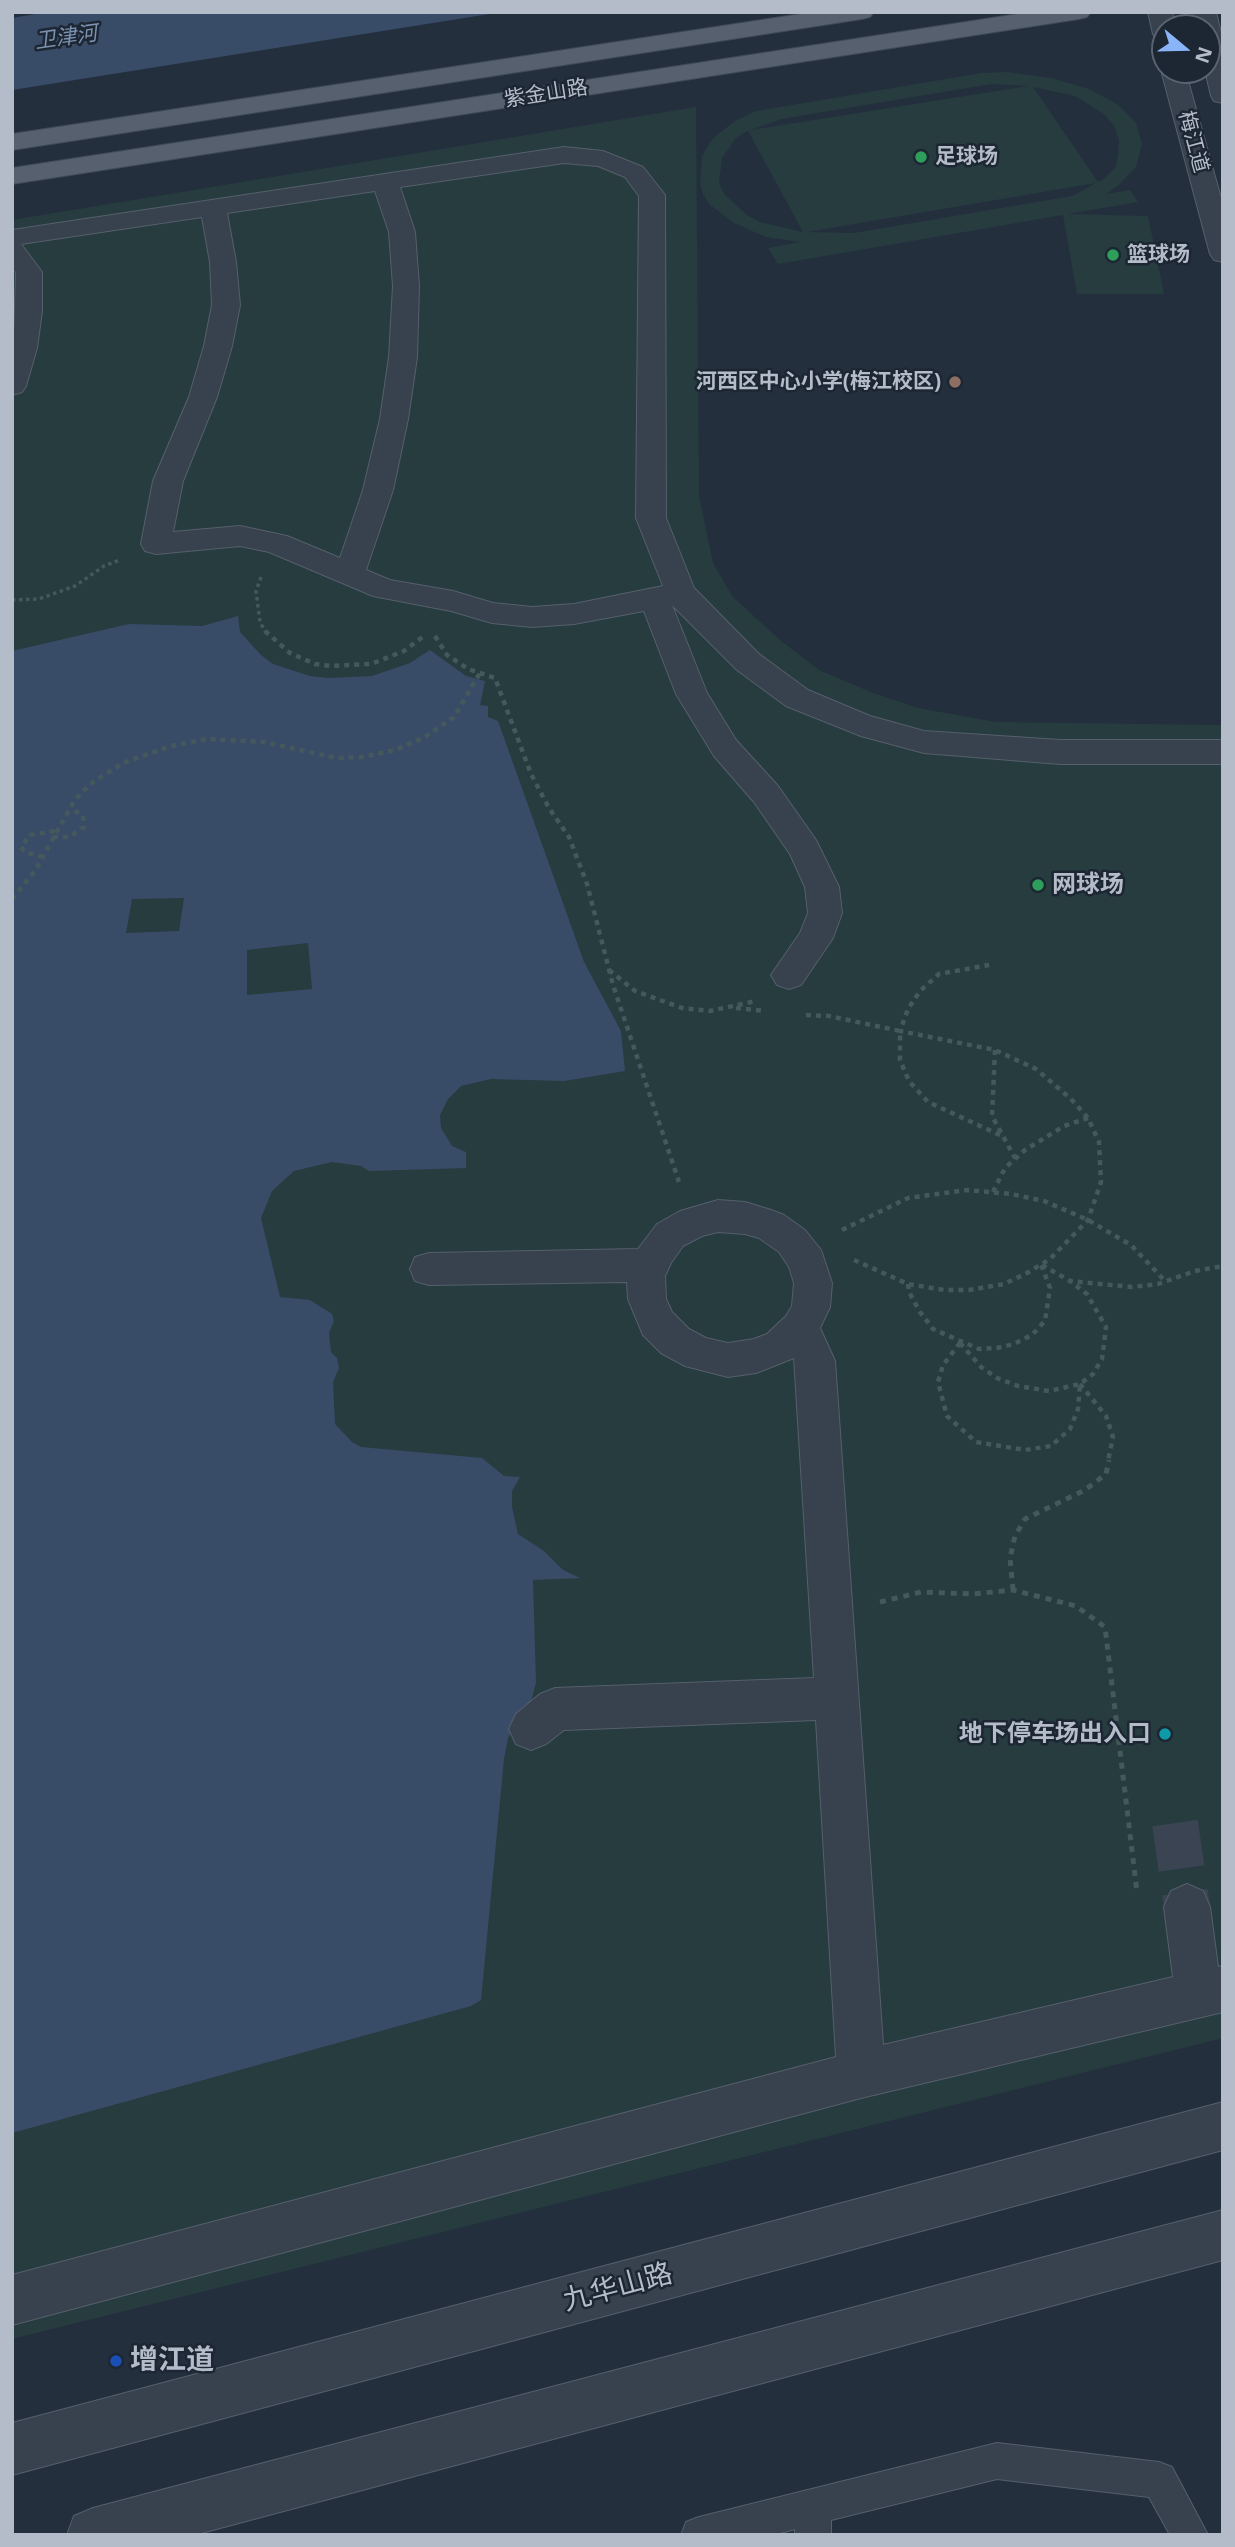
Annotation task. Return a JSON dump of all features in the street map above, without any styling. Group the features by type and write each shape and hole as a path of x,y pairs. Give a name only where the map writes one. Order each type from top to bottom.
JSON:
{"main road":[{"name":"紫金山路","path":"12,142 862,12"},
{"name":"紫金山路","path":"12,176 1079,12"}],"street":[{"name":"梅江道","path":"1204,12 1223,96"},
{"name":"梅江道","path":"1177,84 1223,254"},
{"path":"12,238 564,155 603,159 634,173 652,195 651,518 665,559 667,595 692,694 725,748 766,794 796,838 822,887 825,913 816,938 789,975"},
{"path":"349,576 378,490 394,419 403,357 406,286 402,232 384,180"},
{"path":"213,207 223,262 226,305 218,346 203,397 168,481 156,544 240,536 276,543 349,576 436,610 532,617 573,614 667,595 709,625 758,670 797,698 861,725 924,742 990,748 1060,752 1223,752"},
{"path":"12,250 29,272 23,348 12,386"},
{"path":"718,1216 746,1218 771,1226 792,1241 813,1247 807,1261 813,1283 811,1307 800,1328 781,1346 756,1356 728,1360 699,1354 675,1342 657,1323 647,1300 646,1276 655,1254 670,1235 693,1222 718,1216"},
{"path":"429,1269 650,1265"},
{"path":"800,1328 815,1361 861,2074"},
{"path":"531,1729 555,1709 838,1698"},
{"path":"12,2300 127,2272 861,2074 1211,1993 1187,1907"},
{"name":"九华山路","path":"12,2449 1223,2126"},
{"path":"93,2535 1223,2235"}],"lane":[{"path":"699,2535 813,2521 997,2461 1159,2480 1190,2535"}],"path":[{"path":"276,543 256,590 257,609 265,632 290,653 314,664 371,664 415,644 429,629 436,610"},
{"path":"12,600 39,599 75,586 104,566 156,544"},
{"path":"436,610 437,642 447,655 495,678 531,774 549,808 569,837 587,884 609,970 693,1222"},
{"path":"12,899 43,857 69,808 90,784 114,768 144,754 192,740 242,739 336,758 362,757 409,746 454,717 480,673"},
{"path":"53,837 69,837 84,827 83,816 69,808"},
{"path":"43,857 25,852 21,847 30,835 56,831"},
{"path":"989,965 939,974 920,991 908,1009 900,1031 900,1060 909,1082 928,1102 1002,1136"},
{"path":"609,970 635,991 661,1002 710,1011 736,1008 764,999 789,975"},
{"path":"736,1008 777,1013"},
{"path":"804,1015 839,1018 995,1050 1035,1069 1055,1083 1088,1118 1099,1142 1102,1164 1101,1182 1088,1220 1066,1245 1041,1264 1004,1284 969,1290 944,1290 908,1284 813,1247"},
{"path":"995,1050 992,1116 1015,1158"},
{"path":"993,1192 1005,1168 1015,1158 1064,1126 1088,1118"},
{"path":"813,1247 883,1208 908,1198 967,1190 993,1192 1044,1201 1088,1220 1131,1245 1166,1282"},
{"path":"960,1343 981,1367 997,1378 1018,1386 1049,1391 1080,1384 1093,1374 1102,1359 1106,1327 1087,1294 1041,1264"},
{"path":"908,1284 909,1292 920,1312 933,1329 979,1349 997,1348 1014,1344 1032,1335 1045,1321 1050,1288 1041,1264"},
{"path":"1070,1281 1132,1287 1166,1282 1195,1270 1223,1266"},
{"path":"960,1343 943,1365 938,1382 947,1416 976,1442 1025,1450 1051,1446 1070,1429 1078,1409 1080,1384"},
{"path":"1013,1590 1010,1558 1015,1536 1026,1519 1085,1490 1106,1474 1113,1437 1106,1416 1080,1384"},
{"path":"833,1618 852,1614 887,1598 921,1592 973,1594 1013,1590 1076,1606 1105,1627 1139,1900"}],"green space":[{"path":"1007,72 1051,78 1089,89 1117,104 1136,123 1142,144 1136,167 1106,194 1130,190 1138,202 1068,214 1148,216 1164,294 1077,294 1063,215 778,264 768,248 800,242 766,237 734,223 709,204 703,194 700,184 702,156 713,138 735,121 756,111 982,73","holes":["991,84 1028,86 751,130 781,119","1033,87 1075,96 1104,114 1114,126 1119,140 1116,167 1098,182","748,131 803,232 760,222 747,215 725,195 719,183 722,158 736,138","1096,183 1072,196 854,233 807,232"]},
{"path":"696,107 699,496 713,563 733,597 780,640 819,670 873,693 918,708 996,722 1223,725 1223,2038 12,2339 12,220"}],"water":[{"name":"卫津河","path":"47,12 502,12 12,90 12,18"},
{"path":"238,616 240,632 261,655 273,664 310,676 372,676 410,663 430,650 466,676 485,681 480,705 488,706 488,717 498,721 584,962 621,1031 625,1071 564,1081 491,1079 461,1086 448,1099 440,1115 441,1128 452,1146 466,1152 466,1168 369,1171 361,1166 332,1162 294,1171 272,1191 261,1218 280,1297 310,1300 332,1314 334,1321 329,1333 331,1352 337,1358 339,1368 333,1382 335,1424 352,1442 361,1447 482,1458 504,1476 520,1477 512,1491 512,1507 518,1534 544,1551 563,1570 580,1578 533,1580 536,1683 530,1705 508,1738 504,1759 481,2000 471,2006 12,2133 12,651 129,624 202,626","holes":["184,898 179,931 126,933 132,899","308,943 312,989 247,995 247,950"]}],"tunnel":[{"path":"1175,1823 1187,1907"}],"place":[{"name":"足球场","path":"921,157"},
{"name":"篮球场","path":"1113,255"},
{"name":"河西区中心小学(梅江校区)","path":"955,382"},
{"name":"网球场","path":"1038,885"},
{"name":"地下停车场出入口","path":"1165,1734"},
{"name":"增江道","path":"116,2361"}]}
